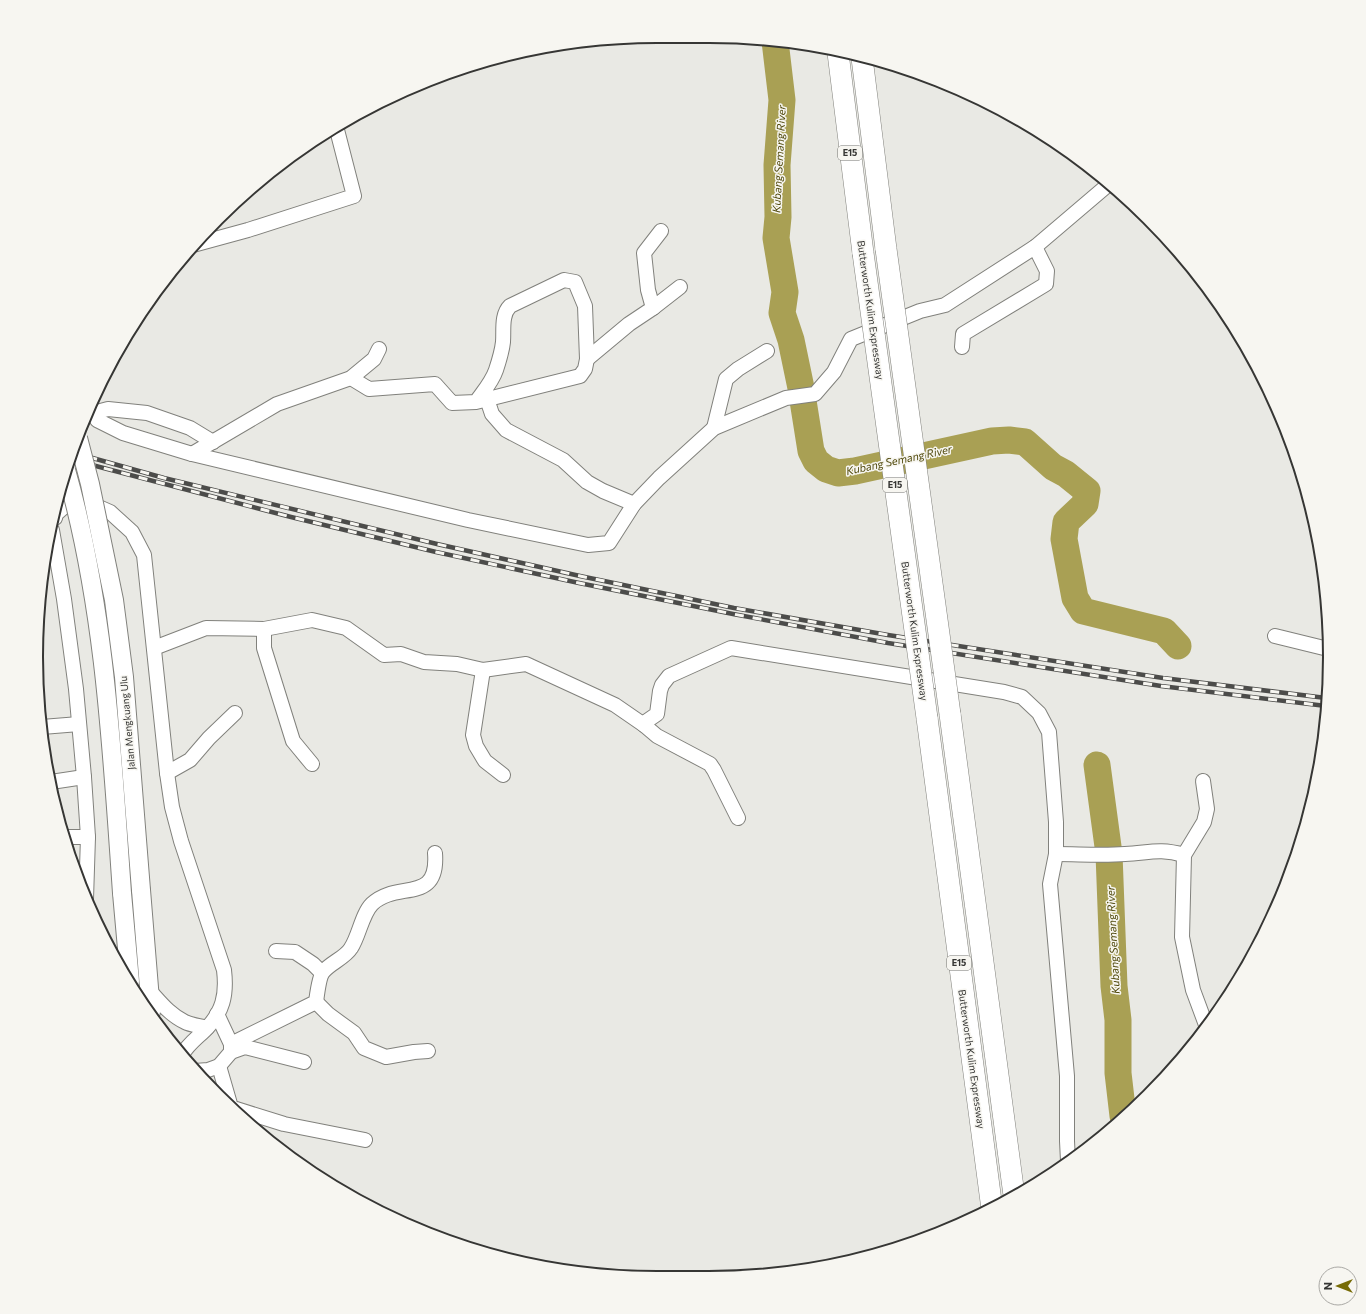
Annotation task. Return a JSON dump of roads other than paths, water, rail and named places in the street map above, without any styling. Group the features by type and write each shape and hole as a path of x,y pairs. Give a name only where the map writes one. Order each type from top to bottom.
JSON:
{"highway":[{"name":"Butterworth Kulim Expressway","path":"839,57 863,253 927,718 991,1202"},
{"name":"E15","path":"863,63 886,250 1013,1190"}],"main road":[{"name":"Jalan Mengkuang Ulu","path":"81,448 90,484 114,600 124,677 150,1004"},
{"name":"Jalan Mengkuang Ulu","path":"69,482 95,602 111,737 129,970"}],"street":[{"path":"206,241 248,230 354,196 338,133"},
{"path":"93,414 97,420 123,433 192,454 468,520 588,546 609,543 634,504 659,478 714,428 786,398 815,394 834,372 851,338 920,311 945,305 1035,247 1105,188"},
{"path":"653,308 648,290 644,253 661,231"},
{"path":"962,347 963,334 1046,284 1047,271 1035,247"},
{"path":"351,378 369,389 435,384 452,403 482,400 580,376 585,369 587,358 585,306 575,282 564,280 510,306 504,316 502,343 496,369 482,400"},
{"path":"587,358 629,324 680,287"},
{"path":"192,454 277,404 351,378 374,359 379,349"},
{"path":"714,428 726,379 738,369 767,351"},
{"path":"482,400 506,430 562,460 587,482 603,491 634,504"},
{"path":"95,412 108,409 147,413 190,428 213,442"},
{"path":"61,509 65,506 85,501 110,512 132,532 144,555 167,774 172,807 181,842 224,970 226,987 224,1000 217,1014 207,1028 185,1049"},
{"path":"51,562 64,599 76,689 88,837 87,883"},
{"path":"154,648 206,628 264,629 312,620 346,628 384,655 401,654 424,662 457,664 483,670 526,664 615,705 657,736 710,764 738,818"},
{"path":"264,629 264,648 293,741 312,764"},
{"path":"1275,636 1323,648"},
{"path":"644,725 644,722 657,714 660,691 662,685 669,676 731,648 1004,692 1022,697 1039,713 1049,732 1056,822 1056,854 1050,884 1067,1076 1068,1155"},
{"path":"483,670 473,735 476,746 485,761 503,775"},
{"path":"167,774 190,760 209,738 235,713"},
{"path":"47,727 79,724"},
{"path":"56,781 84,777"},
{"path":"1203,781 1207,809 1204,822 1184,855 1182,937 1193,990 1204,1020"},
{"path":"71,837 88,837"},
{"path":"1056,854 1125,854 1151,850 1170,851 1184,855"},
{"path":"203,1070 219,1066 231,1048 316,1002 322,973 351,949 371,904 389,894 428,884 434,873 436,863 435,853"},
{"path":"276,951 295,952 313,964 322,973"},
{"path":"149,990 173,1015 186,1023 207,1028"},
{"path":"316,1002 328,1014 354,1033 364,1048 386,1057 428,1051"},
{"path":"217,1014 231,1048"},
{"path":"231,1048 245,1047 304,1062"},
{"path":"219,1066 227,1095"},
{"path":"244,1112 284,1124 365,1140"}],"waterway":[{"name":"Kubang Semang River","path":"776,47 782,100 777,165 778,217 776,238 785,292 782,313 791,340 801,388 811,451 816,461 826,469 838,473 855,471 992,441 1009,440 1025,442 1053,467 1066,474 1087,491 1085,504 1066,522 1064,539 1075,598 1083,611 1164,631 1178,646"},
{"name":"Kubang Semang River","path":"1097,765 1109,854 1114,986 1118,1020 1118,1073 1122,1111"}],"railway":[{"path":"78,454 164,478 437,544 734,608 888,635 1163,678 1322,698"},
{"path":"76,461 291,517 436,552 733,614 888,643 1161,686 1321,705"}]}
